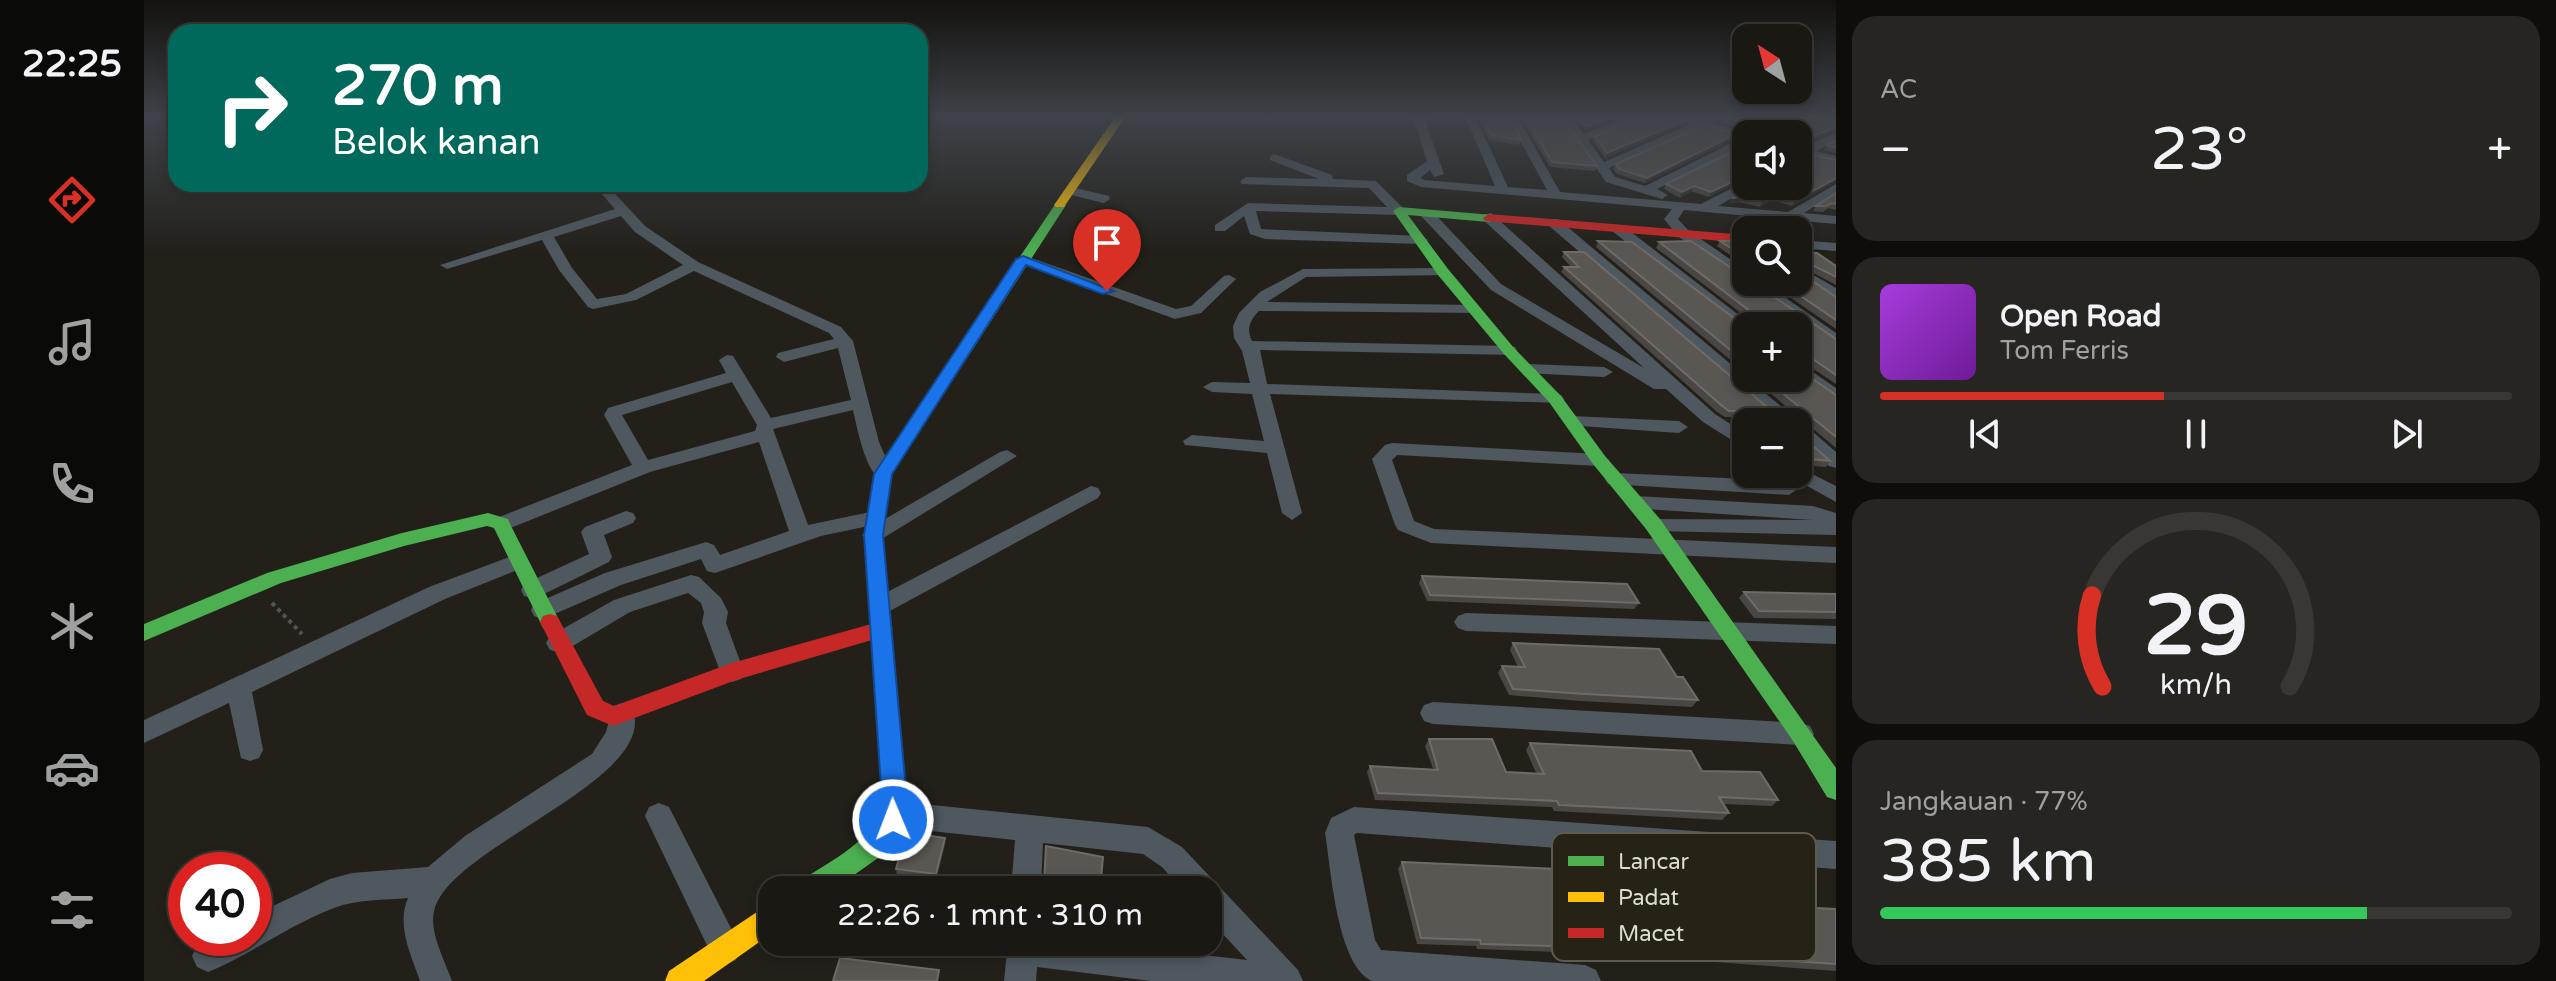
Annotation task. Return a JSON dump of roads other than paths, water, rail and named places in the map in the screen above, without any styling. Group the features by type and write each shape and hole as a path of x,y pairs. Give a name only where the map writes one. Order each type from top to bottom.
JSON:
{"street":[{"path":"911,818 895,801 874,526 883,474 1090,162"},
{"path":"1285,162 1343,183"},
{"path":"1434,162 1411,178 1421,183 1790,216 1836,188"},
{"path":"1435,162 1442,185"},
{"path":"1490,162 1503,190"},
{"path":"1537,162 1555,194"},
{"path":"1598,162 1625,200"},
{"path":"1606,173 1628,162"},
{"path":"1646,190 1700,162"},
{"path":"1288,163 1252,181 1374,185 1399,211 1443,272 1509,351 1555,399 1599,460 1653,524 1801,734 1836,789"},
{"path":"1606,173 1646,190 1704,208 1732,193"},
{"path":"1071,191 1104,199"},
{"path":"606,192 640,229 693,265 835,330 845,341 870,442 883,474"},
{"path":"1681,206 1671,219 1684,234 1732,267"},
{"path":"1248,207 1255,231 1265,235 1421,240"},
{"path":"1220,228 1248,207 1486,216 1732,238"},
{"path":"447,265 623,211"},
{"path":"1426,213 1496,287 1529,310 1691,402"},
{"path":"1486,216 1691,402 1732,433"},
{"path":"1812,218 1836,220"},
{"path":"1553,222 1772,408"},
{"path":"1617,228 1732,316"},
{"path":"547,236 566,270 593,304 613,303 659,284 693,265"},
{"path":"1812,245 1836,247"},
{"path":"1023,259 1175,314 1196,310 1229,279"},
{"path":"1292,513 1262,390 1250,351 1242,338 1241,326 1254,306 1287,281 1313,271 1443,272"},
{"path":"1812,279 1836,295"},
{"path":"1773,296 1836,340"},
{"path":"1254,306 1475,310"},
{"path":"784,357 845,341"},
{"path":"1250,351 1261,344 1509,351"},
{"path":"643,468 614,412 732,368 766,429 801,535"},
{"path":"1529,369 1604,372"},
{"path":"1812,378 1836,396"},
{"path":"1212,387 1555,399"},
{"path":"501,524 643,468 861,403"},
{"path":"1572,421 1679,427"},
{"path":"1192,441 1276,448"},
{"path":"1812,441 1836,462"},
{"path":"1599,460 1392,449 1382,459 1405,525 1431,536 1836,555"},
{"path":"537,600 706,550 715,565 801,535 874,526 1007,456"},
{"path":"1615,479 1732,480"},
{"path":"1812,487 1836,495"},
{"path":"880,606 1091,493"},
{"path":"1636,503 1813,513 1836,521"},
{"path":"1742,508 1758,527"},
{"path":"613,579 592,532 626,518"},
{"path":"144,633 252,586 332,559 478,521 494,520 501,524 558,643 595,708 613,716 732,672 882,629"},
{"path":"1653,524 1836,528"},
{"path":"537,600 601,557"},
{"path":"144,732 437,593 517,562"},
{"path":"558,643 622,606 691,583 710,598 716,612 714,623 732,672"},
{"path":"1466,622 1836,635"},
{"path":"239,688 250,750"},
{"path":"1433,713 1801,734"},
{"path":"436,981 421,939 418,909 434,881 475,846 601,762 618,735 622,714"},
{"path":"659,816 725,949"},
{"path":"830,876 911,818 1148,841 1172,857 1190,876"},
{"path":"1552,834 1354,820 1341,827 1339,833 1360,946 1372,965 1585,981"},
{"path":"1027,876 1030,828"},
{"path":"1816,854 1836,855"},
{"path":"272,922 330,894 352,888 434,881"},
{"path":"1222,911 1286,981"},
{"path":"679,981 758,926"},
{"path":"1023,958 1286,981"}]}
